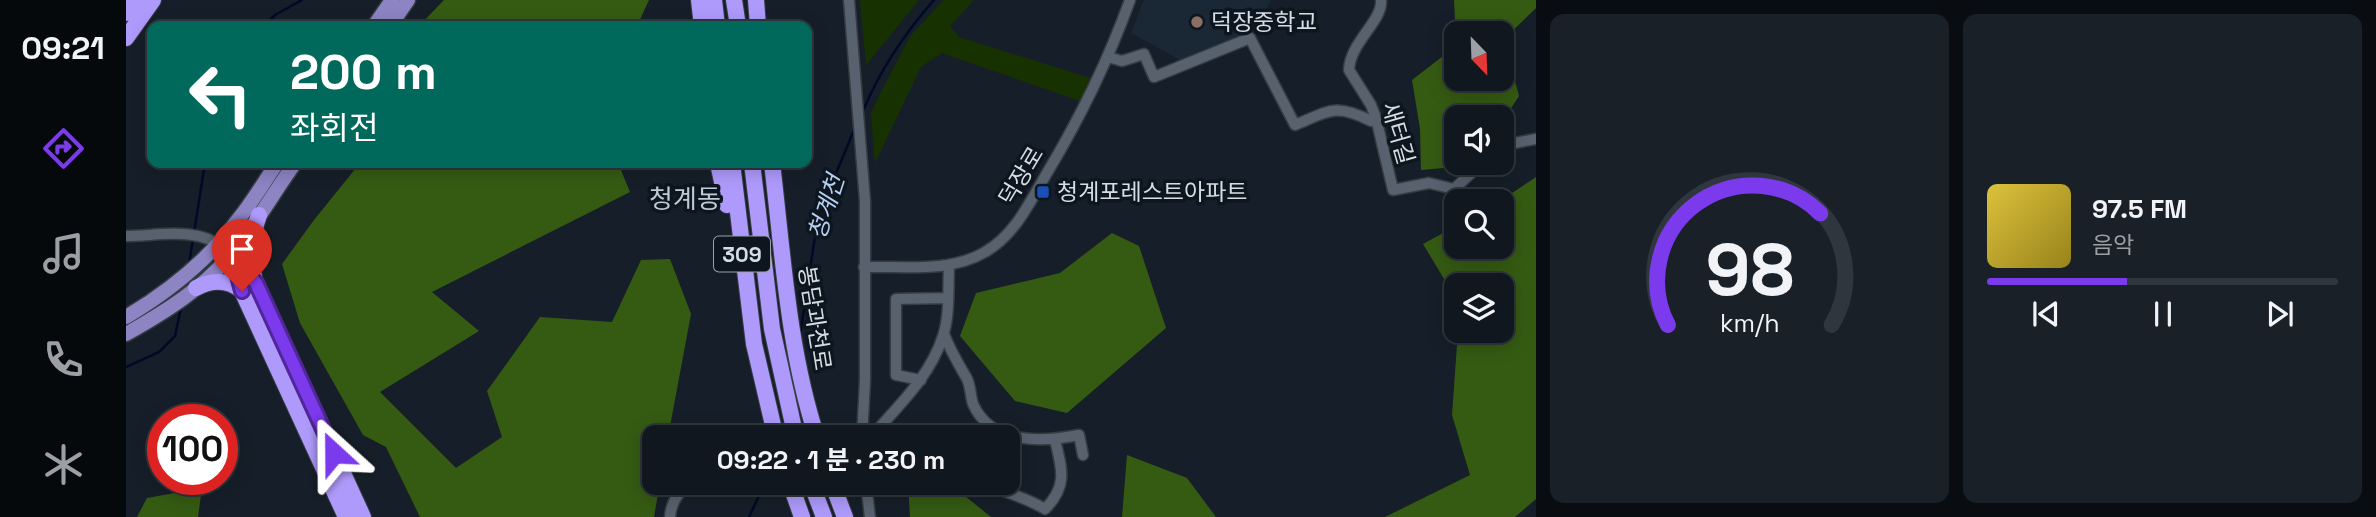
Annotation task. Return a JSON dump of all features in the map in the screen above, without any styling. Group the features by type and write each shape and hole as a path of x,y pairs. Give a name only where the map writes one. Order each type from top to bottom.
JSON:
{"highway":[{"path":"126,13 135,0"},
{"path":"126,38 153,0"},
{"path":"699,0 701,21"},
{"path":"714,0 716,21"},
{"path":"756,0 758,21"},
{"path":"719,168 742,256"},
{"name":"309","path":"733,168 754,344 773,425"},
{"name":"봉담과천로","path":"753,168 772,329 793,425"},
{"name":"봉담과천로","path":"773,168 789,315 814,425"},
{"path":"259,215 251,240 249,287 346,517"},
{"path":"232,254 363,517"},
{"path":"193,291 207,284 223,282 249,287"},
{"path":"815,495 824,517"},
{"path":"837,495 845,517"}],"main road":[{"path":"377,21 392,0"},
{"path":"393,21 408,0"},
{"path":"126,317 142,308 190,270 218,243 237,222 275,168"},
{"path":"126,334 193,291 232,254 292,168"}],"street":[{"path":"849,0 862,160 862,425"},
{"name":"덕장로","path":"864,268 949,265 985,253 1004,238 1020,220 1087,103 1130,0"},
{"name":"새터길","path":"1382,1 1379,14 1353,51 1349,70 1376,118 1393,190 1429,183 1454,189 1469,175"},
{"path":"1108,57 1122,61 1144,54 1154,77 1250,38 1295,125 1333,109 1349,110 1371,121 1376,118"},
{"path":"1514,143 1536,139"},
{"path":"126,236 176,233 207,237 232,254"},
{"path":"881,425 921,380 944,334 949,265"},
{"path":"921,380 896,375 896,299 947,298"},
{"path":"944,334 953,358 968,380 974,405 991,425"},
{"path":"1020,437 1055,440 1079,435 1083,455"},
{"path":"1014,495 1045,509 1052,502 1062,481 1055,440"},
{"path":"670,517 671,506 678,495"},
{"path":"867,495 870,517"}],"shaded area":[{"name":"덕장중학교","path":"1144,0 1271,0 1252,34 1184,62 1131,33"}],"green space":[{"path":"444,0 649,0 639,21 424,21"},
{"path":"860,0 919,0 866,65"},
{"path":"944,0 974,0 950,26 959,37 1090,78 1080,101 942,53 921,67 875,163 871,113 911,35"},
{"path":"1454,0 1536,0 1536,8 1514,29 1514,21 1455,21"},
{"path":"1444,55 1444,91 1514,91 1514,77 1519,96 1513,105 1444,105 1444,168 1421,170 1420,129 1412,80"},
{"path":"356,168 620,168 630,192 432,292 479,331 380,392 456,468 502,437 487,391 540,317 612,322 641,260 670,259 691,314 670,425 642,425 642,495 658,495 654,517 420,517 386,447 363,435 300,323 282,264"},
{"path":"1536,177 1536,499 1515,517 1385,517 1470,475 1452,415 1457,343 1514,343 1514,273 1444,273 1444,279 1423,244 1444,233 1444,259 1514,259 1514,192"},
{"path":"1112,233 1139,246 1166,328 1067,413 1015,401 960,336 976,293 1060,273"},
{"path":"1127,455 1187,478 1216,517 1122,517"},
{"path":"201,495 198,517 137,517 147,498"},
{"path":"909,495 964,495 991,517 910,517"}],"waterway":[{"path":"269,21 302,0"},
{"name":"청계천","path":"863,111 894,53 934,0"},
{"name":"청계천","path":"800,335 818,217 854,130"},
{"path":"194,233 204,168"},
{"path":"189,264 193,239"},
{"path":"126,367 159,352 175,336 181,308"},
{"name":"청계천","path":"749,517 759,495"}],"place":[{"name":"덕장중학교","path":"1197,22"},
{"name":"청계포레스트아파트","path":"1043,192"}],"district":[{"name":"청계동","path":"685,199"}],"route":[{"path":"242,291 232,254 256,283 334,453"}]}
